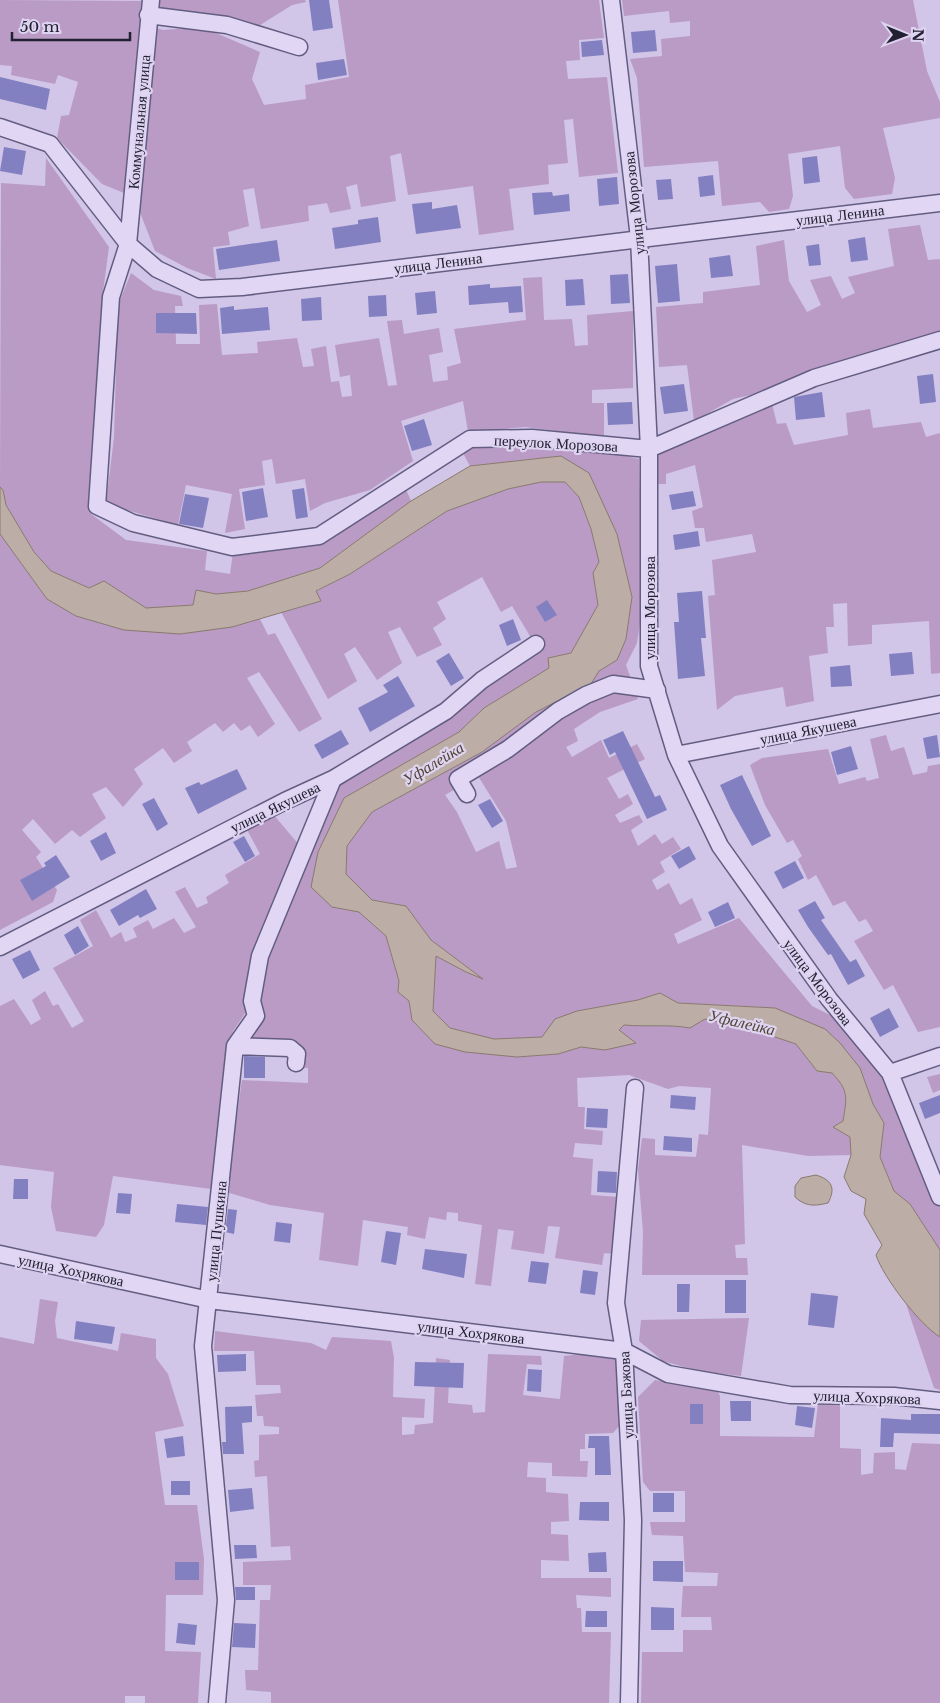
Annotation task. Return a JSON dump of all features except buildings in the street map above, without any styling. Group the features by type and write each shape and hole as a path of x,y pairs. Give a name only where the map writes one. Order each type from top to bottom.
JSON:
{"street":[{"name":"улица Морозова","path":"611,0 639,238 649,449 649,666 676,755 720,846 829,999 890,1073 940,1197"},
{"path":"149,7 227,24 299,47"},
{"name":"Коммунальная улица","path":"98,506 111,297 128,244 149,7"},
{"name":"улица Ленина","path":"0,127 50,144 128,244 157,269 199,289 242,287 940,203"},
{"name":"переулок Морозова","path":"98,506 133,524 232,547 319,536 470,439 532,438 649,449 814,378 940,340"},
{"name":"улица Якушева","path":"0,947 285,801 333,779 446,711 482,680 536,644"},
{"path":"467,794 458,778 508,749 558,711 586,695 613,684 657,690"},
{"name":"улица Якушева","path":"676,755 940,704"},
{"name":"улица Пушкина","path":"217,1703 226,1600 203,1346 235,1046 256,1016 252,1001 260,956 333,779"},
{"path":"235,1046 290,1048 297,1054 296,1063"},
{"path":"890,1073 940,1056"},
{"name":"улица Бажова","path":"629,1703 633,1520 624,1351 616,1302 635,1088"},
{"name":"улица Хохрякова","path":"0,1254 209,1300 624,1351 668,1374 790,1395 894,1396 940,1401"}],"shaded area":[{"path":"0,0 142,1 124,193 102,184 57,138 61,116 69,115 78,82 58,75 55,84 11,75 12,66 0,65"},
{"path":"159,0 305,0 306,2 292,5 257,27 157,10"},
{"path":"338,0 599,0 604,38 579,40 580,60 566,61 568,79 607,77 618,173 579,177 573,119 564,120 568,163 548,165 549,184 509,189 514,230 479,235 473,186 408,195 401,153 390,156 396,201 361,207 357,184 346,187 351,209 330,213 327,203 308,206 309,221 261,229 254,188 243,190 249,226 228,232 230,245 213,247 216,279 187,268 155,251 136,202 156,28 163,30 202,27 260,52 252,79 264,105 306,99 305,85 349,77"},
{"path":"622,0 913,0 927,71 940,102 940,118 883,128 895,178 892,194 854,199 845,188 840,146 788,154 793,196 789,209 769,212 760,202 722,206 718,161 644,167 637,78 630,59 662,56 661,39 690,36 690,21 670,23 669,11 624,16"},
{"path":"46,158 109,247 102,299 91,514 126,540 207,551 205,570 230,574 233,552 320,542 405,487 411,501 320,568 248,591 216,594 196,590 193,605 146,608 104,581 89,588 51,571 34,552 6,505 3,490 0,487 1,183 45,186"},
{"path":"920,225 928,260 940,259 940,333 764,392 733,399 694,421 687,365 659,367 656,307 703,303 703,292 760,285 756,246 784,240 789,281 807,312 821,305 810,280 831,276 842,299 855,293 848,277 894,266 888,229"},
{"path":"131,273 154,290 181,296 183,306 175,306 176,344 200,344 199,305 217,304 222,355 258,353 257,342 297,338 303,367 314,366 311,349 326,346 331,382 339,381 342,397 352,396 350,375 340,377 335,345 379,338 388,386 397,385 387,321 402,320 404,334 439,328 443,352 429,355 433,382 448,380 447,367 461,363 454,329 526,320 523,278 542,277 544,320 572,319 575,346 588,345 587,315 633,311 633,388 592,390 592,403 604,403 604,437 525,427 468,432 463,401 401,421 413,461 370,490 325,503 310,511 305,479 276,484 272,459 262,461 265,485 239,489 245,529 225,533 232,494 186,485 178,525 106,504 114,437 118,305"},
{"path":"772,404 777,424 786,423 794,445 848,435 846,413 870,409 873,428 921,422 926,437 940,433 940,673 931,674 929,621 872,625 872,644 848,646 847,603 833,604 834,627 826,627 828,653 809,656 814,701 786,707 783,687 735,696 717,710 708,596 715,595 712,560 756,552 752,534 706,542 704,528 695,528 692,511 703,507 695,465 666,474 666,484 654,484 654,454"},
{"path":"476,445 537,446 599,451 639,459 643,603 637,643 626,665 638,699 600,712 574,729 578,741 566,747 572,757 601,740 609,758 637,744 645,759 607,778 619,799 628,794 633,804 615,815 620,823 639,815 643,822 631,830 638,846 655,834 662,844 673,837 681,849 660,862 665,872 652,880 657,890 669,883 680,905 692,898 702,920 674,934 678,944 739,918 812,1006 832,1016 885,1075 940,1205 940,1250 910,1204 894,1191 880,1157 884,1123 873,1104 860,1068 775,1008 677,1003 660,993 638,1000 577,1011 542,1037 494,1039 450,1028 433,1011 436,956 482,978 431,940 406,906 372,900 346,874 347,846 372,812 482,752 536,712 591,684 599,671 617,660 626,639 632,597 617,534 561,456 470,466 463,453","holes":["478,776 506,821 517,867 506,869 499,841 476,852 457,812 445,795"]},
{"path":"541,482 565,482 579,497 591,529 599,562 593,573 598,605 571,653 549,658 549,668 484,708 459,732 344,798 318,852 332,907 359,912 386,936 399,981 398,992 409,1001 412,1020 435,1044 465,1052 518,1057 558,1054 581,1047 605,1050 635,1043 619,1030 624,1025 689,1028 705,1019 751,1029 796,1044 817,1071 832,1073 844,1090 846,1100 843,1121 833,1127 850,1137 851,1155 808,1156 742,1145 745,1244 735,1245 736,1258 747,1258 748,1275 642,1275 643,1232 638,1170 642,1138 655,1139 655,1155 696,1157 699,1134 708,1135 711,1088 679,1086 668,1089 629,1075 577,1078 578,1107 585,1107 584,1129 603,1131 602,1145 575,1143 573,1157 593,1159 591,1195 619,1197 616,1254 604,1253 602,1265 555,1258 560,1227 548,1226 544,1254 511,1249 514,1231 498,1229 491,1286 475,1284 482,1225 458,1221 458,1213 447,1212 446,1220 429,1217 425,1239 407,1235 408,1227 363,1220 358,1266 319,1260 324,1213 270,1205 226,1192 242,1080 308,1083 308,1068 291,1067 291,1054 243,1052 258,1000 266,955 338,783 539,651 512,606 501,612 482,577 437,602 446,619 433,628 442,645 417,657 400,627 388,632 402,663 377,680 355,647 344,654 357,681 328,699 281,612 321,601 315,592 350,574 447,511 508,489"},
{"path":"0,534 47,599 76,616 124,630 232,627 260,619 268,635 275,633 322,719 299,732 259,672 247,678 275,724 258,737 250,725 241,731 234,723 223,732 215,723 187,742 192,751 174,763 163,748 134,769 143,784 123,807 106,787 92,794 106,818 80,837 72,830 55,844 33,819 22,830 41,852 36,857 57,890 53,902 0,930"},
{"path":"886,735 891,751 904,747 913,775 927,772 928,766 940,764 940,1027 918,1032 893,985 884,990 854,941 873,931 866,919 859,922 845,901 833,906 816,875 808,880 798,859 802,856 793,840 787,843 765,805 750,765 762,758 828,749 839,784 865,777 867,781 879,778 870,739"},
{"path":"273,814 300,846 246,996 246,1012 233,1031 226,1053 211,1189 113,1176 104,1225 96,1237 56,1231 51,1207 54,1172 0,1165 0,1006 14,999 31,1025 41,1019 32,1000 45,991 53,1006 58,1004 72,1028 84,1021 53,968 93,946 80,920 96,910 111,938 121,932 125,942 137,937 133,928 148,920 153,929 174,918 184,933 196,927 175,892 185,887 197,908 208,903 206,897 229,883 225,875 260,854 246,828"},
{"path":"940,1074 940,1090 933,1093 927,1077"},
{"path":"40,1299 58,1302 55,1321 57,1338 118,1351 121,1333 156,1339 156,1358 168,1374 184,1426 155,1432 165,1505 197,1505 204,1559 203,1595 166,1595 165,1651 201,1652 198,1703 145,1703 145,1696 125,1696 125,1703 0,1703 0,1337 34,1344"},
{"path":"906,1304 940,1337 940,1390 934,1388"},
{"path":"749,1318 741,1376 699,1371 663,1361 639,1341 641,1320"},
{"path":"215,1331 311,1343 326,1350 332,1337 391,1341 394,1358 393,1397 425,1399 424,1418 402,1417 402,1435 414,1434 415,1425 433,1423 436,1358 450,1360 448,1403 472,1405 473,1413 485,1412 488,1354 541,1356 542,1365 527,1364 523,1395 560,1399 564,1356 591,1353 617,1359 620,1425 613,1433 585,1434 585,1449 580,1449 580,1461 588,1461 587,1477 552,1476 552,1463 528,1462 527,1477 546,1478 546,1492 568,1494 569,1521 551,1522 551,1534 568,1535 569,1561 541,1560 541,1578 611,1578 611,1597 576,1595 577,1608 581,1608 582,1632 611,1632 609,1703 271,1703 271,1692 246,1690 245,1670 258,1670 260,1600 270,1600 271,1585 243,1585 243,1562 291,1560 290,1546 271,1547 267,1476 255,1477 254,1461 259,1460 259,1435 279,1434 279,1427 264,1426 263,1416 257,1416 255,1395 281,1393 280,1385 256,1385 254,1351 214,1351"},
{"path":"655,1380 717,1390 720,1396 720,1436 814,1437 818,1404 840,1404 840,1448 861,1449 861,1475 873,1473 874,1453 895,1452 895,1469 906,1470 912,1443 940,1444 940,1703 641,1703 642,1652 683,1652 683,1630 712,1630 711,1617 681,1617 683,1586 717,1586 718,1573 685,1572 683,1536 652,1535 650,1522 685,1522 685,1491 650,1491 643,1482 638,1397"}],"water":[{"name":"Уфалейка","path":"561,456 589,473 617,534 632,597 626,639 617,660 599,671 591,684 536,712 482,752 372,812 347,846 346,874 372,900 406,906 431,940 483,979 436,956 433,1011 450,1028 494,1039 542,1037 555,1019 577,1011 638,1000 660,993 678,1003 775,1008 825,1029 840,1043 860,1068 873,1104 884,1123 880,1157 894,1191 910,1204 940,1250 940,1337 913,1312 886,1275 876,1255 882,1245 864,1214 866,1199 851,1191 844,1177 851,1155 850,1137 833,1127 843,1121 846,1100 844,1090 832,1073 817,1071 796,1044 751,1029 705,1019 690,1028 624,1025 619,1030 636,1043 605,1050 581,1047 558,1054 517,1057 465,1052 435,1044 412,1020 409,1001 398,992 399,981 386,936 359,912 332,907 311,887 318,852 344,798 459,732 484,708 549,668 548,658 571,653 598,605 593,573 599,562 591,529 579,497 565,482 541,482 508,489 447,511 350,574 316,591 321,601 232,627 180,634 124,630 76,616 47,599 0,534 0,487 3,490 6,505 34,552 51,571 89,588 104,581 146,608 193,605 196,590 216,594 248,591 320,568 411,501 470,466"},
{"path":"816,1175 826,1179 831,1185 832,1193 828,1203 815,1205 803,1203 795,1197 795,1186 801,1178"}]}
